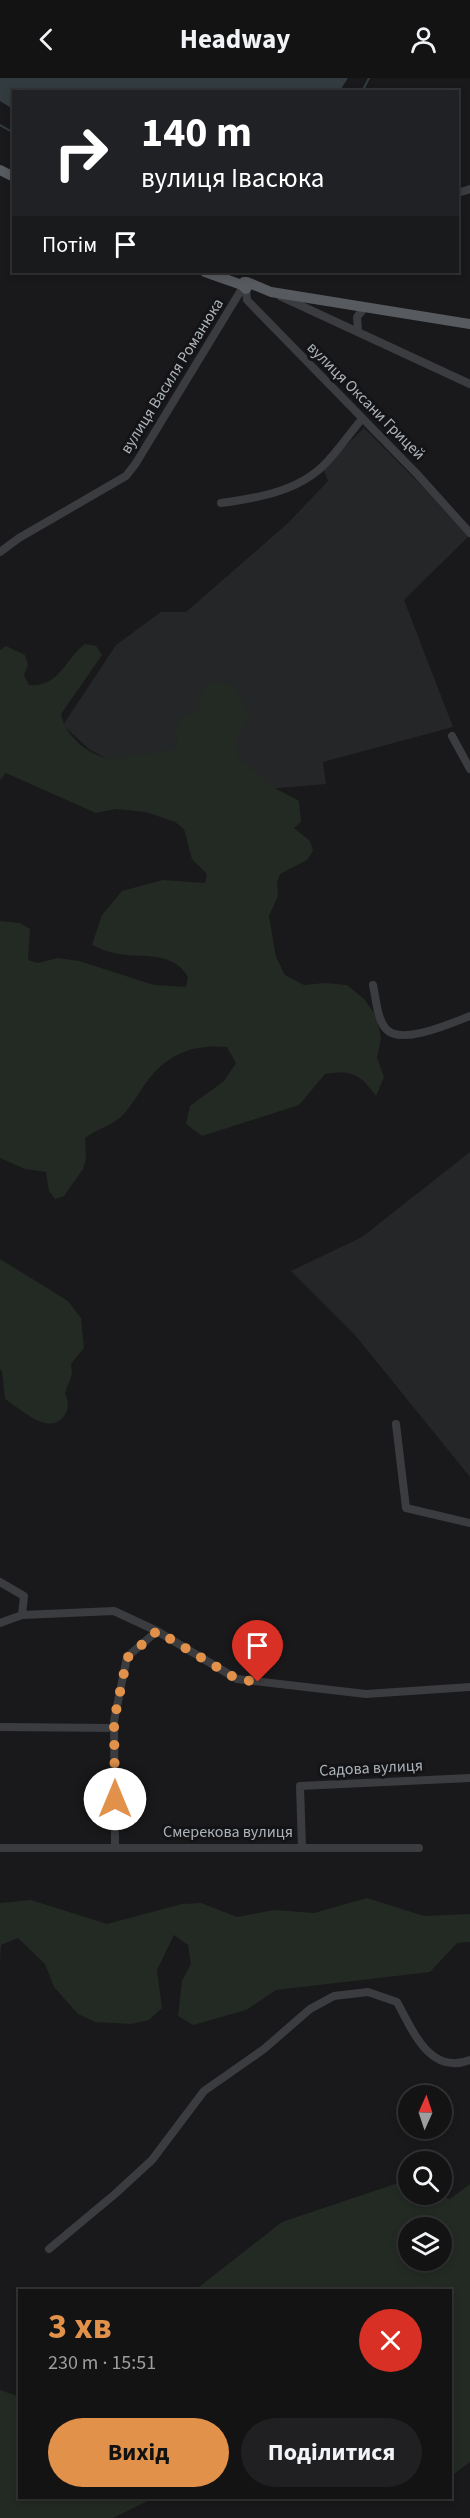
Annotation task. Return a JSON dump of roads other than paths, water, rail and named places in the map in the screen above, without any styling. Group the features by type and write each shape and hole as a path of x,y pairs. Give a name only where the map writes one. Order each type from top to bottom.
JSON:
{"main road":[{"path":"208,273 269,291 470,324"}],"street":[{"name":"вулиця Оксани Грицей","path":"246,286 247,300 417,474 470,533"},
{"name":"вулиця Василя Романюка","path":"0,552 19,538 126,476 143,453 246,286"},
{"path":"269,291 470,384"},
{"path":"358,331 357,317 365,307"},
{"path":"220,503 294,486 311,476 323,466 362,419"},
{"path":"452,736 470,770"},
{"path":"373,985 382,1023 387,1031 395,1035 409,1035 432,1030 470,1017"},
{"path":"396,1424 406,1508 470,1523"},
{"path":"0,1582 24,1596 22,1615"},
{"path":"0,1623 22,1615 114,1611 157,1631 237,1679 366,1694 470,1686"},
{"path":"115,1846 114,1728 127,1658 157,1631"},
{"path":"0,1726 114,1728"},
{"name":"Садова вулиця","path":"302,1848 300,1786 470,1778"},
{"name":"Смерекова вулиця","path":"0,1848 115,1846 419,1848"},
{"path":"49,2249 152,2160 204,2091 264,2049 310,2009 334,1996 369,1992 398,2002 427,2053 441,2063 461,2064 470,2060"}],"waterway":[{"path":"363,90 369,78"},
{"path":"0,125 12,132"}]}
